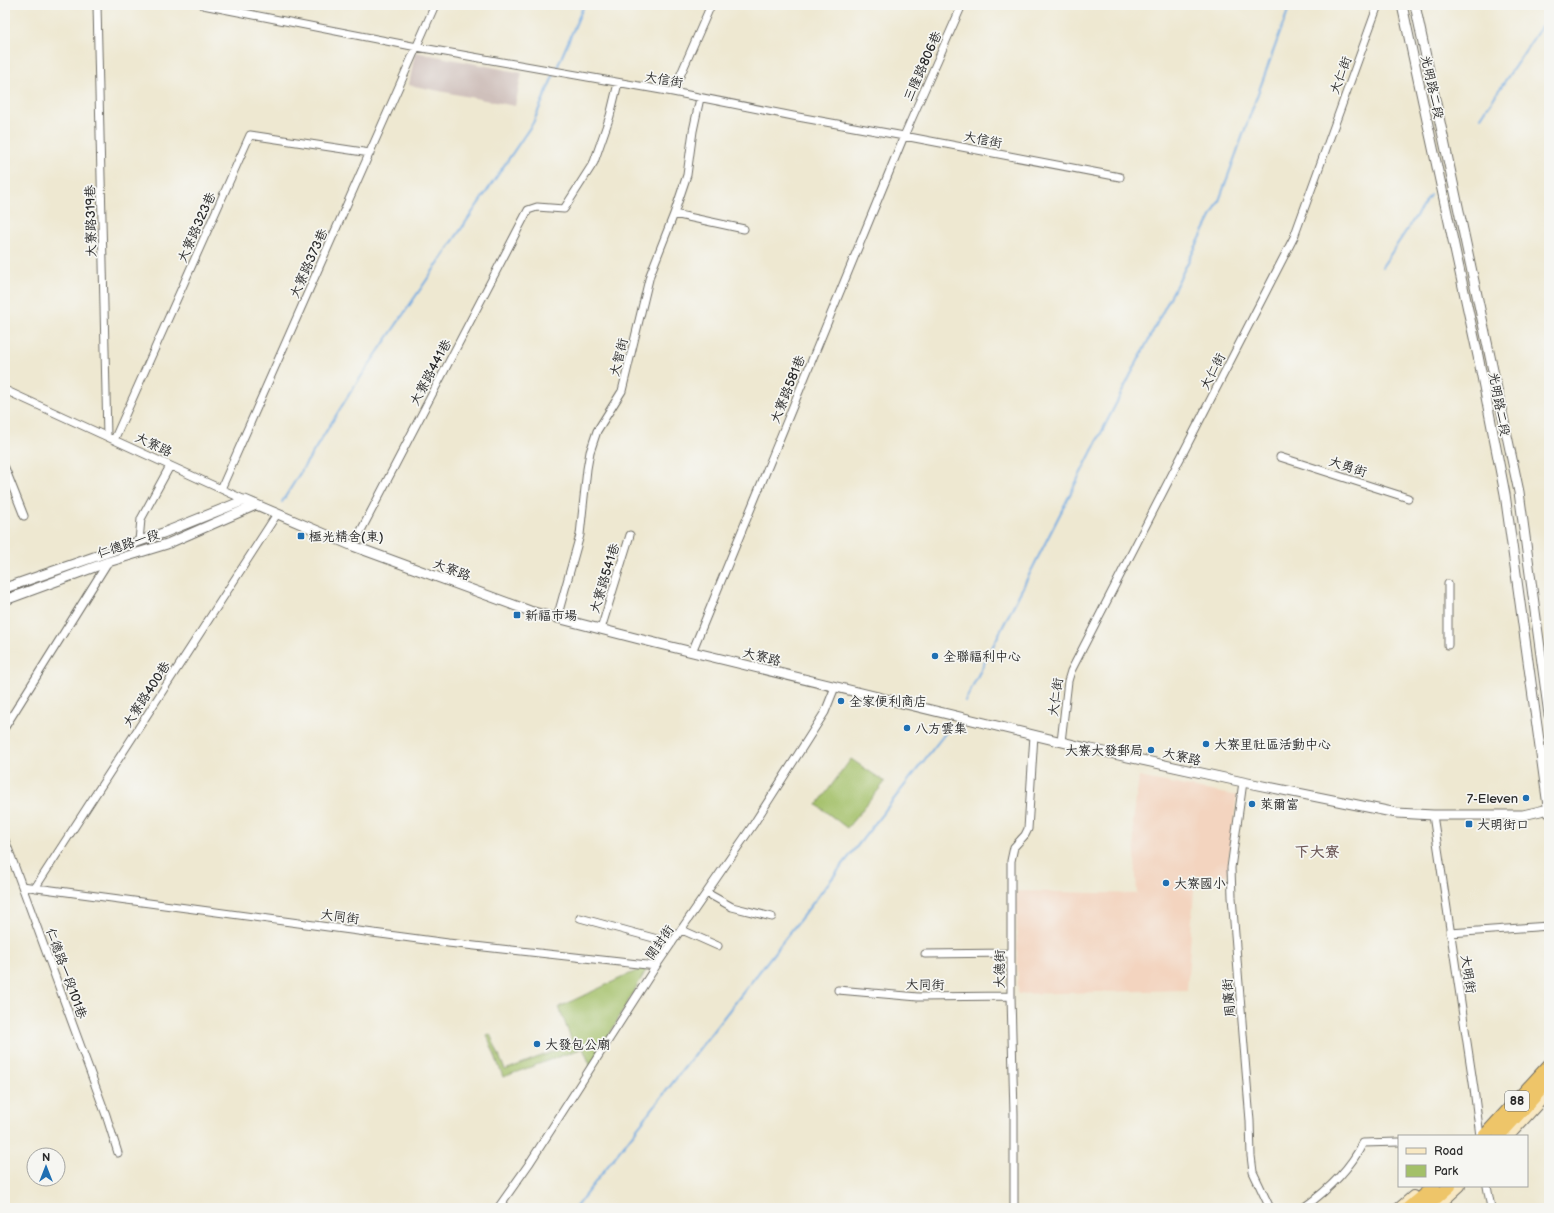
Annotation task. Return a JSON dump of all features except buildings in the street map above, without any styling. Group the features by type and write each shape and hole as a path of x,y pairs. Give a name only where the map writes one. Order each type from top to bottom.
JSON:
{"highway":[{"name":"88","path":"1480,1135 1549,1065"},
{"name":"88","path":"1500,1135 1549,1081"},
{"path":"1408,1208 1433,1187"},
{"path":"1425,1208 1449,1187"}],"main road":[{"path":"1480,1135 1549,1057"},
{"path":"1510,1135 1549,1092"},
{"path":"1399,1208 1424,1187"},
{"path":"1436,1208 1459,1187"}],"street":[{"name":"大寮路319巷","path":"97,5 107,436"},
{"name":"大信街","path":"203,5 417,47 673,92 1120,177"},
{"name":"大寮路373巷","path":"221,489 435,5"},
{"path":"673,92 711,5"},
{"name":"三隆路806巷","path":"904,136 962,5"},
{"name":"大仁街","path":"1061,742 1068,681 1071,671 1294,237 1378,5"},
{"name":"光明路二段","path":"1402,5 1478,356 1505,494 1549,813"},
{"name":"光明路二段","path":"1415,5 1519,492 1549,715"},
{"name":"大寮路441巷","path":"353,546 528,210 537,207 564,209 594,162 610,116 618,83"},
{"name":"大智街","path":"556,618 580,535 590,452 597,431 622,391 650,275 674,214 687,175 693,131 700,98"},
{"name":"大寮路323巷","path":"114,440 250,135 370,153"},
{"name":"大寮路581巷","path":"692,652 904,136"},
{"path":"674,214 744,230"},
{"name":"大寮路","path":"5,390 256,505 353,546 530,611 1061,742 1242,782 1397,813 1433,815 1523,815 1549,809"},
{"name":"大勇街","path":"1280,457 1408,498"},
{"path":"139,541 141,519 170,466"},
{"path":"5,468 24,516"},
{"name":"仁德路一段","path":"5,588 139,541 245,500"},
{"name":"仁德路一段","path":"5,600 108,562 167,544 256,505"},
{"name":"大寮路400巷","path":"35,888 277,514"},
{"name":"大寮路541巷","path":"601,629 630,534"},
{"path":"5,727 108,562"},
{"path":"1448,584 1448,645"},
{"name":"開封街","path":"498,1208 529,1164 656,966 753,825 825,712 835,687"},
{"name":"大德街","path":"1014,1208 1011,861 1014,847 1025,835 1028,829 1034,735"},
{"name":"周廣街","path":"1242,782 1231,868 1233,905 1250,1121 1251,1156 1255,1178 1270,1208"},
{"name":"大明街","path":"1433,815 1480,1135"},
{"name":"仁德路一段101巷","path":"5,840 106,1115 118,1153"},
{"name":"大同街","path":"22,886 448,943 656,966"},
{"path":"707,893 732,907 772,917"},
{"path":"580,918 672,943"},
{"path":"1450,933 1549,926"},
{"path":"682,930 718,946"},
{"path":"925,954 1011,953"},
{"name":"大同街","path":"838,990 918,997 1011,996"},
{"path":"1303,1208 1326,1190 1357,1154 1363,1143 1398,1142"},
{"path":"1487,1187 1491,1208"}],"shaded area":[{"path":"415,52 522,73 515,106 409,85"},
{"name":"大寮國小","path":"1139,777 1237,796 1227,875 1195,876 1187,990 1018,994 1016,891 1137,894 1133,822"}],"green space":[{"path":"851,759 885,782 847,828 817,805"},
{"path":"649,965 591,1067 583,1048 503,1077 487,1035 490,1034 505,1070 573,1044 559,1007"}],"waterway":[{"path":"556,70 584,5"},
{"path":"965,701 1219,201 1290,5"},
{"path":"1481,117 1549,15"},
{"path":"282,502 350,393 533,123 554,74"},
{"path":"1382,267 1430,195"},
{"path":"575,1208 947,731"}],"place":[{"name":"極光精舍(東)","path":"301,536"},
{"name":"新福市場","path":"517,615"},
{"name":"全聯福利中心","path":"935,656"},
{"name":"全家便利商店","path":"841,701"},
{"name":"八方雲集","path":"907,728"},
{"name":"大寮里社區活動中心","path":"1206,744"},
{"name":"大寮大發郵局","path":"1151,750"},
{"name":"7-Eleven","path":"1526,798"},
{"name":"萊爾富","path":"1252,804"},
{"name":"大明街口","path":"1469,824"},
{"name":"大寮國小","path":"1166,883"},
{"name":"大發包公廟","path":"537,1044"}],"district":[{"name":"下大寮","path":"1317,852"}]}
